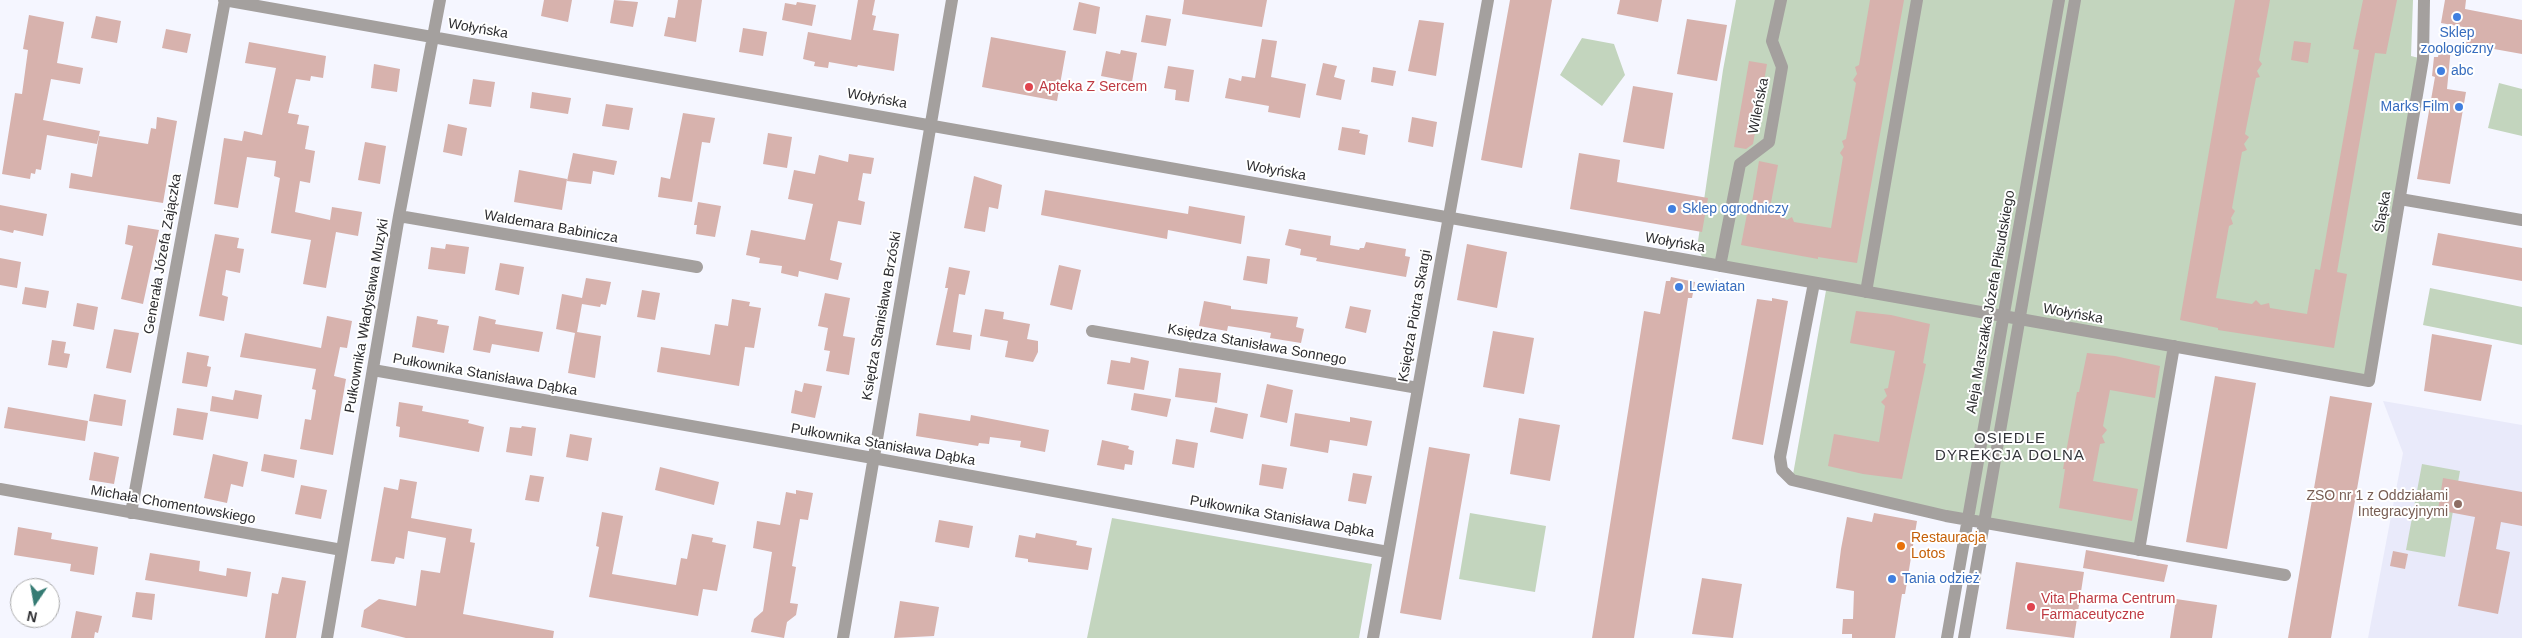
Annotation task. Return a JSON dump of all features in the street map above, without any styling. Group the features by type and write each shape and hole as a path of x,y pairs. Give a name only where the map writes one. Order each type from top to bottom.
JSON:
{"street":[{"name":"Wołyńska","path":"225,0 2323,372"},
{"name":"Generała Józefa Zajączka","path":"131,513 225,0"},
{"name":"Pułkownika Władysława Muzyki","path":"327,638 399,216 440,0"},
{"name":"Księdza Stanisława Brzóski","path":"843,638 952,0"},
{"name":"Księdza Piotra Skargi","path":"1373,638 1488,0"},
{"name":"Wileńska","path":"1720,266 1740,164 1769,142 1782,67 1772,41 1781,0"},
{"path":"1866,292 1917,0"},
{"name":"Aleja Marszałka Józefa Piłsudskiego","path":"1948,638 2059,0"},
{"path":"1964,638 2075,0"},
{"name":"Śląska","path":"2323,372 2369,381 2423,59 2424,0"},
{"path":"2400,199 2522,220"},
{"name":"Waldemara Babinicza","path":"399,216 697,267"},
{"path":"1814,283 1780,457 1782,470 1792,480 1968,520 2285,575"},
{"name":"Księdza Stanisława Sonnego","path":"1092,331 1418,388"},
{"path":"2139,550 2174,346"},
{"name":"Pułkownika Stanisława Dąbka","path":"373,370 873,458 1388,552"},
{"name":"Michała Chomentowskiego","path":"0,489 342,550"}],"shaded area":[{"name":"ZSO nr 1 z Oddziałami Integracyjnymi","path":"2383,401 2522,425 2522,638 2368,638 2403,453"}],"green space":[{"path":"1736,0 2413,0 2411,56 2423,59 2369,381 2174,347 2139,550 1792,480 1827,285 1703,258 1697,248 1723,70"},
{"path":"1582,38 1614,44 1625,75 1602,106 1560,75"},
{"path":"2499,83 2522,89 2522,136 2488,128"},
{"path":"2430,288 2522,307 2522,345 2423,325"},
{"path":"2422,464 2460,471 2445,557 2406,550"},
{"path":"1470,513 1546,526 1535,592 1459,579"},
{"path":"1112,518 1372,564 1359,638 1087,638"}],"building":[{"path":"544,0 572,0 568,22 541,16"},
{"path":"614,0 638,2 633,27 610,23"},
{"path":"678,0 702,0 696,42 664,36 668,17 675,18"},
{"path":"858,0 875,0 872,15 876,16 873,30 899,34 894,71 829,62 828,68 814,66 815,62 803,59 808,32 851,40"},
{"path":"1184,0 1267,0 1262,27 1182,14"},
{"path":"1510,0 1552,0 1522,168 1481,160"},
{"path":"1620,0 1662,0 1658,22 1617,14"},
{"path":"1870,0 1904,0 1857,263 1818,257 1818,259 1741,245 1747,214 1750,214 1759,161 1778,165 1770,208 1787,220 1792,217 1794,222 1831,228 1843,157 1840,153 1844,147 1842,141 1846,139 1856,83 1853,80 1857,74 1855,67 1859,65"},
{"path":"2235,0 2270,0 2259,60 2262,64 2257,71 2260,77 2256,78 2245,134 2249,137 2244,144 2247,150 2242,152 2232,208 2235,211 2231,218 2233,224 2229,226 2216,298 2252,304 2256,300 2261,305 2269,303 2270,308 2307,314 2315,269 2320,270 2359,50 2353,49 2363,0 2397,0 2386,54 2375,53 2337,272 2347,274 2334,348 2218,330 2218,328 2180,320"},
{"path":"2445,0 2466,0 2465,9 2522,20 2522,54 2466,44 2469,28 2441,23"},
{"path":"797,2 816,5 812,26 782,20 785,3 796,5"},
{"path":"1079,2 1100,7 1096,34 1073,30"},
{"path":"29,15 64,22 57,63 83,68 80,84 51,79 43,120 100,131 97,144 47,135 41,170 36,169 35,174 31,173 30,179 2,174 15,93 22,94 28,50 23,49"},
{"path":"1146,15 1171,19 1166,46 1141,42"},
{"path":"96,16 121,21 117,43 91,38"},
{"path":"1687,19 1727,25 1717,81 1677,74"},
{"path":"1419,20 1444,23 1436,76 1408,71"},
{"path":"743,28 767,32 763,56 739,52"},
{"path":"166,29 191,34 187,53 162,48"},
{"path":"991,37 1066,51 1057,101 982,87"},
{"path":"1262,39 1277,41 1271,77 1306,84 1300,118 1268,112 1269,106 1225,98 1229,78 1241,81 1242,76 1255,78"},
{"path":"2294,41 2311,43 2308,63 2291,60"},
{"path":"249,42 326,56 323,78 311,76 310,81 296,79 288,113 299,115 297,124 309,126 305,149 315,151 310,183 300,181 295,212 330,220 332,207 362,212 358,236 336,232 326,288 303,284 311,240 271,233 280,178 274,176 276,161 247,157 238,208 214,204 224,138 242,141 244,131 262,135 276,68 245,63"},
{"path":"2440,46 2451,47 2447,89 2466,92 2450,184 2417,179 2435,77 2432,76 2434,57 2438,57"},
{"path":"1121,50 1137,53 1132,82 1101,76 1106,51 1120,54"},
{"path":"1749,61 1767,64 1753,144 1746,149 1734,147"},
{"path":"1323,63 1337,66 1334,77 1345,80 1341,100 1316,95"},
{"path":"374,64 400,69 397,92 371,88"},
{"path":"1168,66 1194,70 1189,102 1175,100 1176,90 1164,88"},
{"path":"1373,67 1396,71 1393,86 1371,82"},
{"path":"473,79 495,82 491,107 469,104"},
{"path":"1633,86 1673,93 1664,149 1623,142"},
{"path":"532,92 571,98 568,114 530,108"},
{"path":"606,104 633,108 629,130 602,126"},
{"path":"683,113 715,118 710,143 702,142 692,202 658,197 661,177 670,179"},
{"path":"157,117 177,121 163,203 69,188 71,173 92,177 99,136 148,144 151,128 156,129"},
{"path":"1412,117 1437,122 1433,147 1408,142"},
{"path":"448,124 467,128 462,156 443,152"},
{"path":"1342,127 1360,130 1359,133 1368,135 1365,155 1338,150"},
{"path":"768,133 792,137 787,168 763,164"},
{"path":"365,142 386,146 380,184 358,180"},
{"path":"573,153 617,161 614,175 593,171 591,184 567,181"},
{"path":"1579,153 1620,160 1617,182 1708,198 1702,232 1570,209"},
{"path":"849,154 874,158 871,174 863,173 858,200 865,202 861,225 838,221 830,260 842,263 838,280 799,271 798,277 781,273 782,266 759,263 760,258 746,255 751,230 805,240 813,204 788,199 794,170 815,174 819,155 848,162"},
{"path":"519,170 567,179 562,210 514,202"},
{"path":"974,176 1002,185 998,209 989,207 985,232 964,228"},
{"path":"1045,190 1188,214 1189,206 1245,216 1241,244 1168,230 1167,239 1041,215"},
{"path":"698,202 721,206 715,237 696,234 697,225 694,225"},
{"path":"0,205 47,214 43,236 14,230 13,233 0,230"},
{"path":"128,225 159,230 143,304 121,299 133,246 125,244"},
{"path":"1289,229 1331,236 1330,245 1359,250 1364,248 1366,242 1406,249 1405,256 1410,257 1406,277 1316,261 1317,258 1300,255 1301,249 1285,245"},
{"path":"2438,233 2522,248 2522,281 2432,265"},
{"path":"215,234 239,238 237,248 244,249 240,273 226,270 222,295 228,297 224,321 199,316"},
{"path":"446,244 469,247 465,274 428,269 431,247 445,249"},
{"path":"1467,244 1507,252 1497,308 1457,300"},
{"path":"1247,256 1270,259 1267,284 1243,280"},
{"path":"0,258 21,262 17,288 0,285"},
{"path":"500,263 524,267 519,295 495,290"},
{"path":"1059,265 1081,270 1072,310 1050,305"},
{"path":"949,267 970,271 965,295 959,294 953,332 972,335 970,350 936,345 948,288 945,288"},
{"path":"1671,277 1695,282 1692,298 1688,298 1634,638 1592,638 1644,311 1660,314 1666,281 1670,281"},
{"path":"586,278 611,282 606,305 601,304 600,307 582,304 577,332 601,336 595,378 568,373 575,333 556,329 562,294 582,298"},
{"path":"25,287 49,291 46,308 22,304"},
{"path":"642,290 660,293 655,320 637,317"},
{"path":"825,293 850,298 843,336 855,338 849,375 826,371 830,351 824,350 828,328 818,326"},
{"path":"1772,298 1788,301 1763,445 1732,439 1757,299 1772,301"},
{"path":"732,299 750,302 749,306 761,308 754,348 745,347 739,386 657,372 661,347 710,355 715,324 728,326"},
{"path":"1204,301 1231,306 1231,309 1298,317 1296,327 1304,329 1301,343 1270,338 1271,333 1248,329 1228,326 1227,331 1199,326"},
{"path":"77,303 98,307 94,330 73,326"},
{"path":"1350,306 1371,310 1366,333 1345,328"},
{"path":"985,309 1004,312 1003,319 1030,324 1027,339 1038,341 1038,352 1033,362 1005,357 1008,341 980,336"},
{"path":"1856,311 1891,315 1930,324 1923,363 1926,364 1902,479 1863,474 1828,466 1834,434 1879,442 1885,406 1881,402 1887,396 1884,389 1888,388 1895,351 1850,343"},
{"path":"327,316 352,321 347,348 340,347 334,376 346,379 333,455 300,449 305,419 311,420 316,390 312,389 316,369 240,357 245,333 321,348"},
{"path":"417,316 438,320 437,324 449,326 444,353 412,347"},
{"path":"479,316 496,320 495,324 543,332 539,352 492,344 490,353 473,350"},
{"path":"114,329 139,333 131,373 106,368"},
{"path":"1493,331 1534,338 1524,394 1483,387"},
{"path":"2432,334 2492,345 2481,401 2424,391"},
{"path":"52,340 66,342 64,353 70,354 67,368 48,365"},
{"path":"187,352 209,356 207,366 211,367 207,387 182,383"},
{"path":"2087,353 2115,356 2160,366 2155,398 2110,390 2103,426 2107,430 2102,436 2105,443 2100,444 2093,481 2138,489 2132,521 2059,508 2065,469 2063,469 2077,392 2079,392"},
{"path":"1131,357 1149,361 1144,390 1107,384 1111,360 1130,363"},
{"path":"1179,368 1221,373 1217,403 1175,397"},
{"path":"2215,376 2256,383 2227,549 2186,542"},
{"path":"804,383 822,386 815,418 791,413 795,390 802,392"},
{"path":"1267,384 1293,390 1287,423 1260,417"},
{"path":"235,390 262,395 258,419 210,411 212,396 233,400"},
{"path":"1134,393 1171,399 1167,417 1131,410"},
{"path":"94,394 126,400 122,426 89,421"},
{"path":"2330,396 2372,403 2331,638 2288,638"},
{"path":"399,402 423,406 422,411 469,420 468,423 484,427 479,452 399,437 400,427 396,426"},
{"path":"8,407 88,421 85,441 4,428"},
{"path":"1215,407 1248,414 1243,439 1210,432"},
{"path":"177,408 208,413 203,440 173,435"},
{"path":"919,413 970,421 971,415 1049,430 1045,452 1020,447 1021,441 990,437 989,444 979,443 978,446 916,436"},
{"path":"1295,413 1350,422 1350,417 1372,421 1367,446 1330,440 1328,453 1290,446"},
{"path":"1519,418 1560,425 1550,481 1510,474"},
{"path":"522,426 536,428 532,456 506,452 510,427 521,428"},
{"path":"570,434 592,438 588,461 566,457"},
{"path":"1176,439 1198,443 1194,468 1172,464"},
{"path":"1102,440 1129,446 1128,449 1134,451 1132,465 1125,464 1124,470 1097,465"},
{"path":"1429,447 1470,454 1441,620 1400,613"},
{"path":"94,452 119,457 114,484 89,480"},
{"path":"213,454 248,462 243,487 231,484 227,503 204,498"},
{"path":"264,454 297,460 294,478 261,471"},
{"path":"1262,464 1287,468 1283,489 1259,485"},
{"path":"660,467 719,482 714,505 655,490"},
{"path":"1353,473 1372,476 1366,504 1348,501"},
{"path":"530,475 544,477 539,502 525,500"},
{"path":"2443,478 2522,492 2522,526 2501,522 2496,549 2510,552 2498,614 2458,606 2475,517 2438,510"},
{"path":"400,479 417,482 411,518 472,529 470,542 475,543 463,614 554,631 553,638 406,638 361,627 364,610 379,599 416,606 421,570 440,573 446,538 408,531 404,559 396,557 394,564 371,561 384,487 398,490"},
{"path":"301,485 327,490 321,519 295,514"},
{"path":"796,490 813,493 808,520 800,519 792,566 796,567 790,603 798,604 796,615 787,622 784,638 751,632 754,619 763,611 772,552 753,548 757,521 780,525 786,492 796,494"},
{"path":"602,512 623,516 612,574 676,585 681,558 687,559 692,534 713,538 712,542 726,545 717,591 703,589 698,616 589,597 599,547 596,546"},
{"path":"1874,513 1917,521 1905,594 1902,594 1895,638 1852,638 1852,634 1842,634 1843,619 1853,619 1854,591 1836,588 1841,549 1847,517 1872,522"},
{"path":"939,520 973,526 969,548 935,542"},
{"path":"18,527 52,533 51,539 98,547 94,575 70,571 71,564 14,555"},
{"path":"1036,533 1077,541 1076,545 1092,548 1088,570 1028,562 1028,559 1015,557 1019,535 1035,538"},
{"path":"2086,550 2168,565 2164,582 2083,568"},
{"path":"2393,551 2408,554 2405,569 2390,566"},
{"path":"150,553 200,561 199,571 226,576 227,568 251,572 247,597 145,580"},
{"path":"2016,562 2084,572 2074,638 2006,629"},
{"path":"282,577 306,581 296,638 265,638 272,593 278,594"},
{"path":"1702,578 1742,584 1733,638 1692,634"},
{"path":"136,592 155,594 152,620 132,617"},
{"path":"2176,599 2217,605 2212,638 2170,638"},
{"path":"900,601 939,607 934,636 894,638"},
{"path":"76,611 102,616 98,633 95,632 94,638 71,638"}],"place":[{"name":"Sklep zoologiczny","path":"2457,17"},
{"name":"abc","path":"2441,71"},
{"name":"Apteka Z Sercem","path":"1029,87"},
{"name":"Marks Film","path":"2459,107"},
{"name":"Sklep ogrodniczy","path":"1672,209"},
{"name":"Lewiatan","path":"1679,287"},
{"name":"ZSO nr 1 z Oddziałami Integracyjnymi","path":"2458,504"},
{"name":"Restauracja Lotos","path":"1901,546"},
{"name":"Tania odzież","path":"1892,579"},
{"name":"Vita Pharma Centrum Farmaceutyczne","path":"2031,607"}],"district":[{"name":"OSIEDLE DYREKCJA DOLNA","path":"2010,448"}]}
